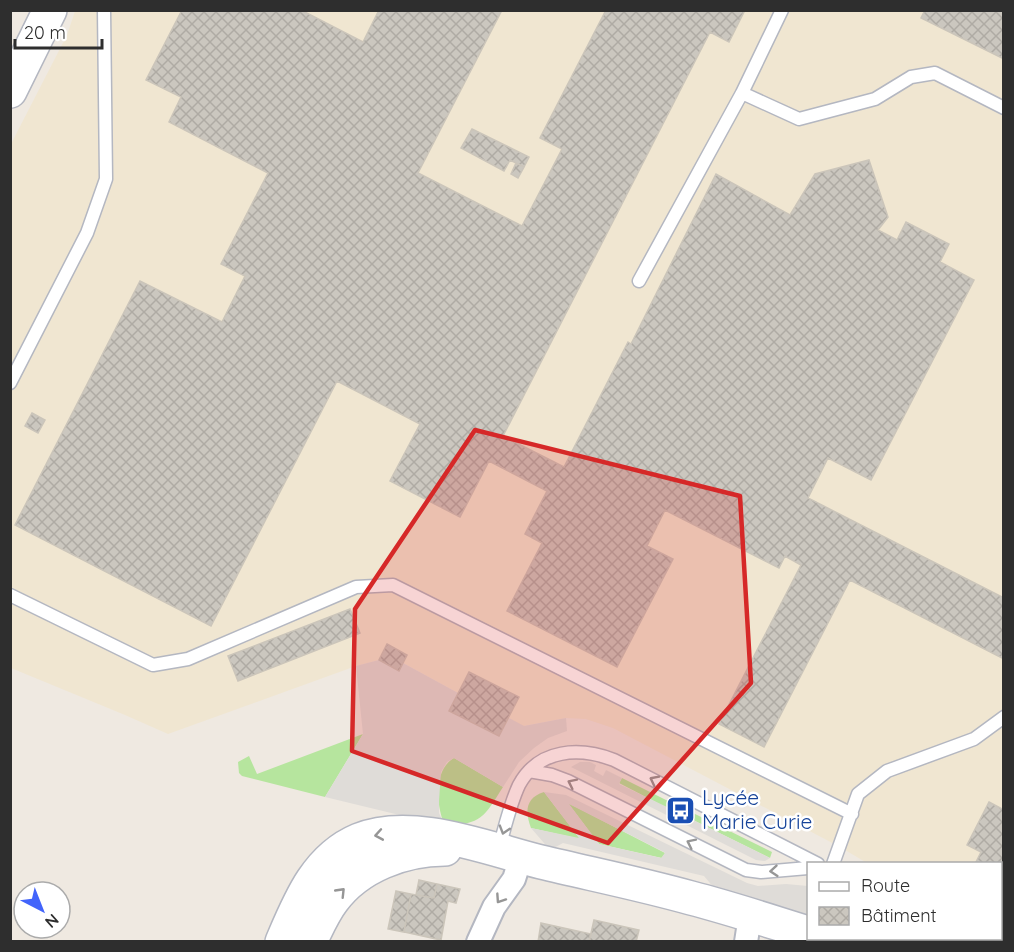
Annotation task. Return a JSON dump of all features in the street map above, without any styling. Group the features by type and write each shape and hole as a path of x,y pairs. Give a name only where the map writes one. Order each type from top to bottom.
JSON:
{"street":[{"path":"10,91 50,10"},
{"path":"282,942 310,881 327,862 359,840 382,834 413,833 448,837 668,892 748,929 807,933"},
{"path":"310,942 328,907 343,889 382,862 410,852 432,850 509,854"},
{"path":"478,942 494,907 514,879 509,854"}],"lane":[{"path":"10,383 87,232 106,179 104,10"},
{"path":"639,281 742,93 782,10"},
{"path":"742,93 799,119 875,99 911,77 935,73 1004,108"},
{"path":"10,595 153,665 188,659 356,587 393,585 852,814"},
{"path":"834,862 858,794 887,771 974,739 1004,717"},
{"path":"509,854 518,787 529,771 541,761 564,752 576,751 601,755 614,760 814,862"},
{"path":"529,771 552,775 568,781 746,870 761,872 807,868"}],"highlighted area":[{"path":"475,430 740,496 751,683 608,843 352,751 355,609"}],"shaded area":[{"path":"75,11 1003,11 1003,941 943,942 941,940 1002,940 1002,862 865,862 613,728 586,719 566,718 524,726 499,736 449,711 458,693 403,663 399,671 379,660 356,666 168,734 11,668 11,144 67,35"},
{"path":"379,660 399,671 403,663 458,693 450,711 499,736 509,718 524,726 566,718 567,731 548,738 534,748 519,762 503,787 454,758 447,762 441,772 439,801 439,813 445,826 325,797 363,734 356,666"},
{"path":"580,762 590,762 596,765 594,771 603,776 606,770 622,778 619,784 667,807 670,802 693,813 691,819 770,858 765,861 756,860 571,767"},
{"path":"544,792 566,795 747,883 758,886 786,884 807,886 807,917 715,889 704,876 563,843 550,850 531,828 579,838","holes":["569,804 665,853 661,858 599,844"]}],"green space":[{"path":"363,734 325,797 242,776 239,773 238,762 249,756 257,774"},
{"path":"454,758 503,787 481,817 467,823 445,826 438,799 438,789 442,771"},
{"path":"622,778 670,802 667,808 619,783"},
{"path":"544,792 580,839 531,828 528,806 533,798"},
{"path":"568,803 665,853 662,858 599,844"},
{"path":"693,813 772,852 770,858 691,819"}],"building":[{"path":"182,10 301,10 363,42 379,10 502,10 418,173 522,226 562,149 540,138 606,10 745,10 729,42 710,32 503,436 564,467 628,342 631,344 716,174 790,215 815,174 869,160 888,217 878,230 897,240 906,222 949,244 940,262 974,280 871,480 828,458 808,498 1004,598 1004,659 850,580 764,747 719,724 801,565 785,556 779,568 665,510 647,546 673,559 617,667 507,611 542,543 525,534 547,491 489,461 460,517 390,481 420,424 337,381 211,626 15,525 140,281 222,322 245,276 221,264 268,173 169,122 181,97 146,80"},
{"path":"925,10 1004,10 1004,59 921,18"},
{"path":"472,129 529,157 524,167 510,160 504,171 461,148"},
{"path":"516,163 524,167 518,178 511,174"},
{"path":"32,413 45,420 38,433 25,426"},
{"path":"350,609 360,633 238,681 228,656"},
{"path":"387,644 407,655 399,671 379,660"},
{"path":"469,672 519,697 499,736 449,711"},
{"path":"989,802 1004,810 1003,904 1002,862 976,862 981,852 967,845"},
{"path":"419,880 437,884 434,898 416,895"},
{"path":"437,884 460,889 456,903 448,901 441,940 404,932 411,894 434,898"},
{"path":"396,891 411,894 404,932 388,929"},
{"path":"594,920 639,930 636,942 589,942"},
{"path":"541,923 591,934 589,942 538,942"}],"place":[{"name":"Lycée Marie Curie","path":"681,810"}]}
